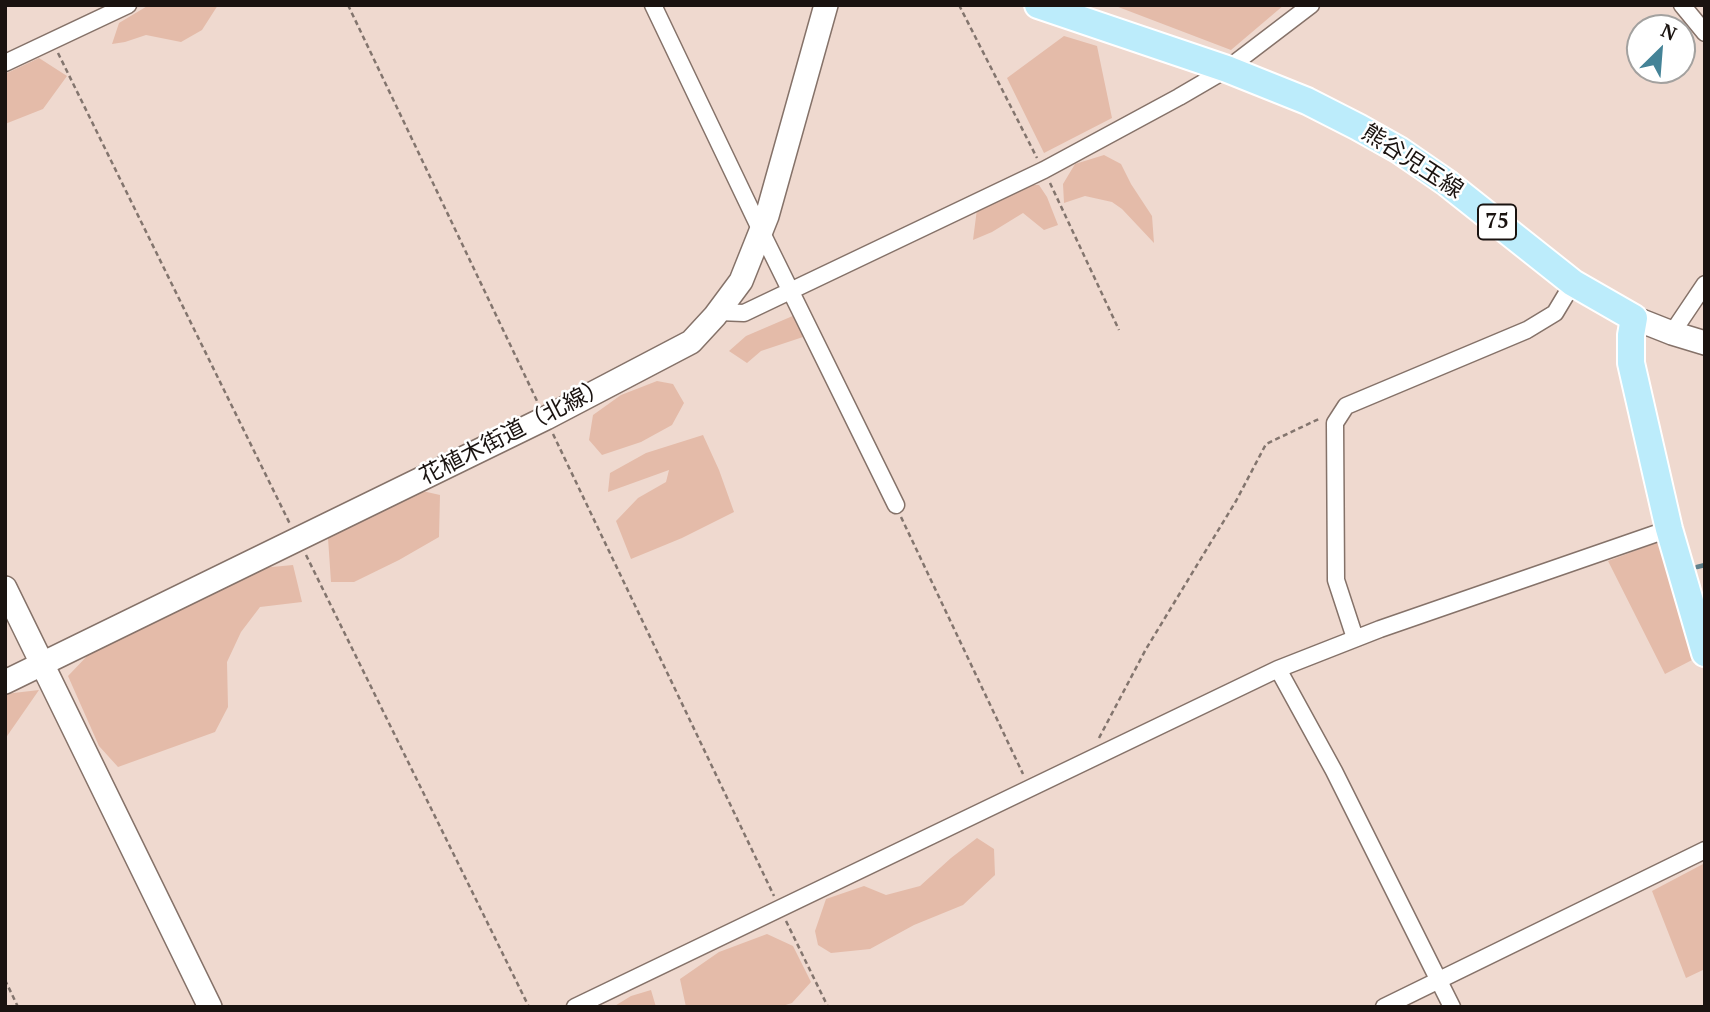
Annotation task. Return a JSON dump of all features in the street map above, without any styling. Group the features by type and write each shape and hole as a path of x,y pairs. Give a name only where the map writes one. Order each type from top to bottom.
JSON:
{"main road":[{"name":"熊谷児玉線","path":"1038,5 1227,69 1307,101 1359,127 1447,183 1573,283 1634,318"},
{"path":"1634,318 1631,363 1669,528 1705,653"}],"street":[{"path":"5,63 128,5"},
{"path":"653,5 895,505"},
{"name":"花植木街道（北線）","path":"5,682 545,418 691,342 741,281 767,216 826,5"},
{"path":"718,312 744,313 1044,170 1227,69 1311,5"},
{"path":"1682,5 1705,33"},
{"path":"1355,639 1336,580 1335,423 1346,406 1527,330 1555,313 1573,283"},
{"path":"1672,333 1705,284"},
{"path":"1634,318 1705,343"},
{"path":"575,1007 1278,668 1669,528"},
{"path":"5,588 210,1007"},
{"path":"1278,668 1334,771 1452,1007"},
{"path":"1384,1007 1705,850"}],"path":[{"path":"348,5 828,1007"},
{"path":"1087,760 1146,649 1236,501 1266,444 1346,406"},
{"path":"895,505 1029,787"},
{"path":"5,980 18,1007"}],"shaded area":[{"path":"149,5 218,5 202,30 181,42 146,35 112,44 119,23"},
{"path":"1113,5 1284,5 1231,50"},
{"path":"1064,36 1097,46 1112,118 1044,153 1007,78"},
{"path":"39,58 67,76 43,109 5,124 5,74"},
{"path":"1104,155 1121,164 1152,216 1154,243 1112,202 1085,196 1064,203 1063,184 1075,164"},
{"path":"1025,185 1039,185 1058,225 1044,230 1023,213 973,240 977,209"},
{"path":"795,315 803,337 761,351 747,363 729,351 746,336"},
{"path":"657,381 673,384 684,403 672,425 641,442 602,455 589,440 593,415 621,395"},
{"path":"703,435 734,512 631,559 616,521 638,498 666,482 669,470 608,492 610,473 646,453"},
{"path":"418,490 440,495 439,537 354,582 331,582 328,538 367,514"},
{"path":"1658,542 1692,660 1665,674 1608,561"},
{"path":"293,565 302,602 260,607 241,632 227,662 228,707 215,732 118,767 99,746 68,676 89,654 167,612 261,568"},
{"path":"39,690 5,739 5,694"},
{"path":"977,838 994,849 995,875 963,905 914,925 870,949 831,953 818,945 815,931 826,899 864,886 886,895 920,886"},
{"path":"1705,863 1705,969 1686,978 1652,891"},
{"path":"767,934 793,946 811,982 792,1003 779,1007 686,1007 680,979 719,952"},
{"path":"651,990 656,1007 613,1007 631,996"}],"waterway":[{"path":"1697,567 1705,565"}]}
